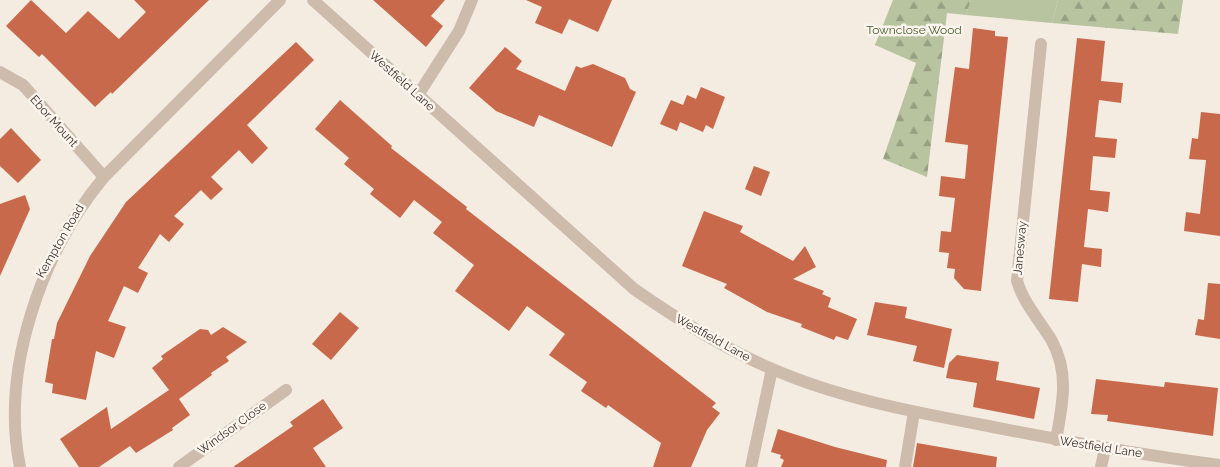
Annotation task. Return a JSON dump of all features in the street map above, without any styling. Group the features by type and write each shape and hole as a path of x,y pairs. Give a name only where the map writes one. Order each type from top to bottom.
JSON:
{"street":[{"name":"Kempton Road","path":"20,467 10,434 7,402 16,337 36,282 59,239 78,208 104,177 280,0"},
{"name":"Westfield Lane","path":"313,0 634,288 682,322 726,348 772,369 819,387 914,412 1105,449 1220,465"},
{"path":"418,95 459,31 472,0"},
{"name":"Janesway","path":"1041,44 1018,281 1022,298 1052,341 1062,368 1064,396 1056,440"},
{"name":"Ebor Mount","path":"0,72 22,85 104,177"},
{"path":"751,467 772,369"},
{"name":"Windsor Close","path":"179,467 286,390"},
{"path":"905,467 914,412"},
{"path":"1101,467 1105,449"}],"green space":[{"name":"Townclose Wood","path":"893,0 971,0 966,15 947,13 927,177 883,159 916,63 875,45"},
{"path":"971,0 1058,0 1052,23 966,15"},
{"path":"1058,0 1183,0 1178,34 1052,23"}],"building":[{"path":"31,0 66,33 88,11 119,39 146,12 134,0 209,0 112,94 111,92 95,107 42,54 39,57 6,26"},
{"path":"373,0 445,0 431,16 443,26 426,47"},
{"path":"526,0 612,0 598,32 569,19 562,34 535,23 542,7"},
{"path":"973,28 995,31 995,36 1008,37 981,291 964,289 954,278 955,269 947,268 949,253 939,252 941,231 951,232 955,198 939,196 941,176 965,179 968,145 945,142 955,67 969,69"},
{"path":"1077,38 1105,41 1101,81 1123,83 1121,103 1099,100 1095,137 1117,139 1115,158 1093,156 1090,190 1110,192 1108,212 1088,209 1084,247 1102,249 1101,267 1082,264 1078,302 1049,299"},
{"path":"296,42 314,60 247,125 268,148 252,164 239,150 211,177 223,189 211,200 201,190 174,216 184,224 169,242 160,234 138,268 148,273 138,293 124,286 108,321 126,327 114,358 96,351 86,400 52,393 53,384 45,382 52,339 54,339 57,323 90,256 126,202"},
{"path":"505,47 522,61 516,69 565,91 576,66 581,68 593,64 625,78 630,89 636,92 612,147 539,115 534,127 496,111 469,88"},
{"path":"701,87 725,97 713,129 706,125 703,132 680,122 677,131 660,124 671,100 683,105 687,95 696,99"},
{"path":"340,100 392,146 391,148 467,207 466,209 716,403 712,407 720,413 707,430 691,467 653,467 661,443 608,405 606,408 581,391 587,382 549,355 565,334 527,306 509,331 455,291 474,265 433,233 442,222 414,200 400,218 370,194 374,189 344,164 349,158 315,129"},
{"path":"1201,112 1220,114 1220,236 1184,231 1186,212 1200,214 1206,160 1189,159 1192,138 1198,139"},
{"path":"11,128 41,160 18,183 0,166 0,139"},
{"path":"754,166 770,172 761,196 745,189"},
{"path":"25,195 30,209 0,276 0,204"},
{"path":"704,211 743,226 740,232 793,261 805,246 816,267 793,279 824,291 822,294 831,298 828,307 857,319 848,340 836,336 834,340 801,327 802,324 767,312 724,288 727,284 682,266"},
{"path":"1208,283 1220,284 1220,339 1195,335 1198,319 1204,320"},
{"path":"875,302 907,307 905,318 952,329 944,368 913,361 917,346 867,335"},
{"path":"340,312 359,328 331,360 312,344"},
{"path":"223,327 247,342 226,357 229,361 179,399 190,415 172,428 173,430 136,453 130,446 99,467 79,467 60,439 107,407 111,429 169,390 152,368 163,359 161,356 200,329 208,330 211,335"},
{"path":"957,355 999,362 996,380 1040,388 1034,419 973,407 977,383 946,378 949,363"},
{"path":"1096,379 1164,387 1165,382 1218,388 1213,436 1107,421 1108,415 1091,414"},
{"path":"323,399 343,428 313,448 326,467 233,467 293,426 290,422"},
{"path":"778,429 835,447 887,460 886,467 781,467 784,460 780,458 781,455 771,452"},
{"path":"917,443 997,457 996,467 913,467"}]}
